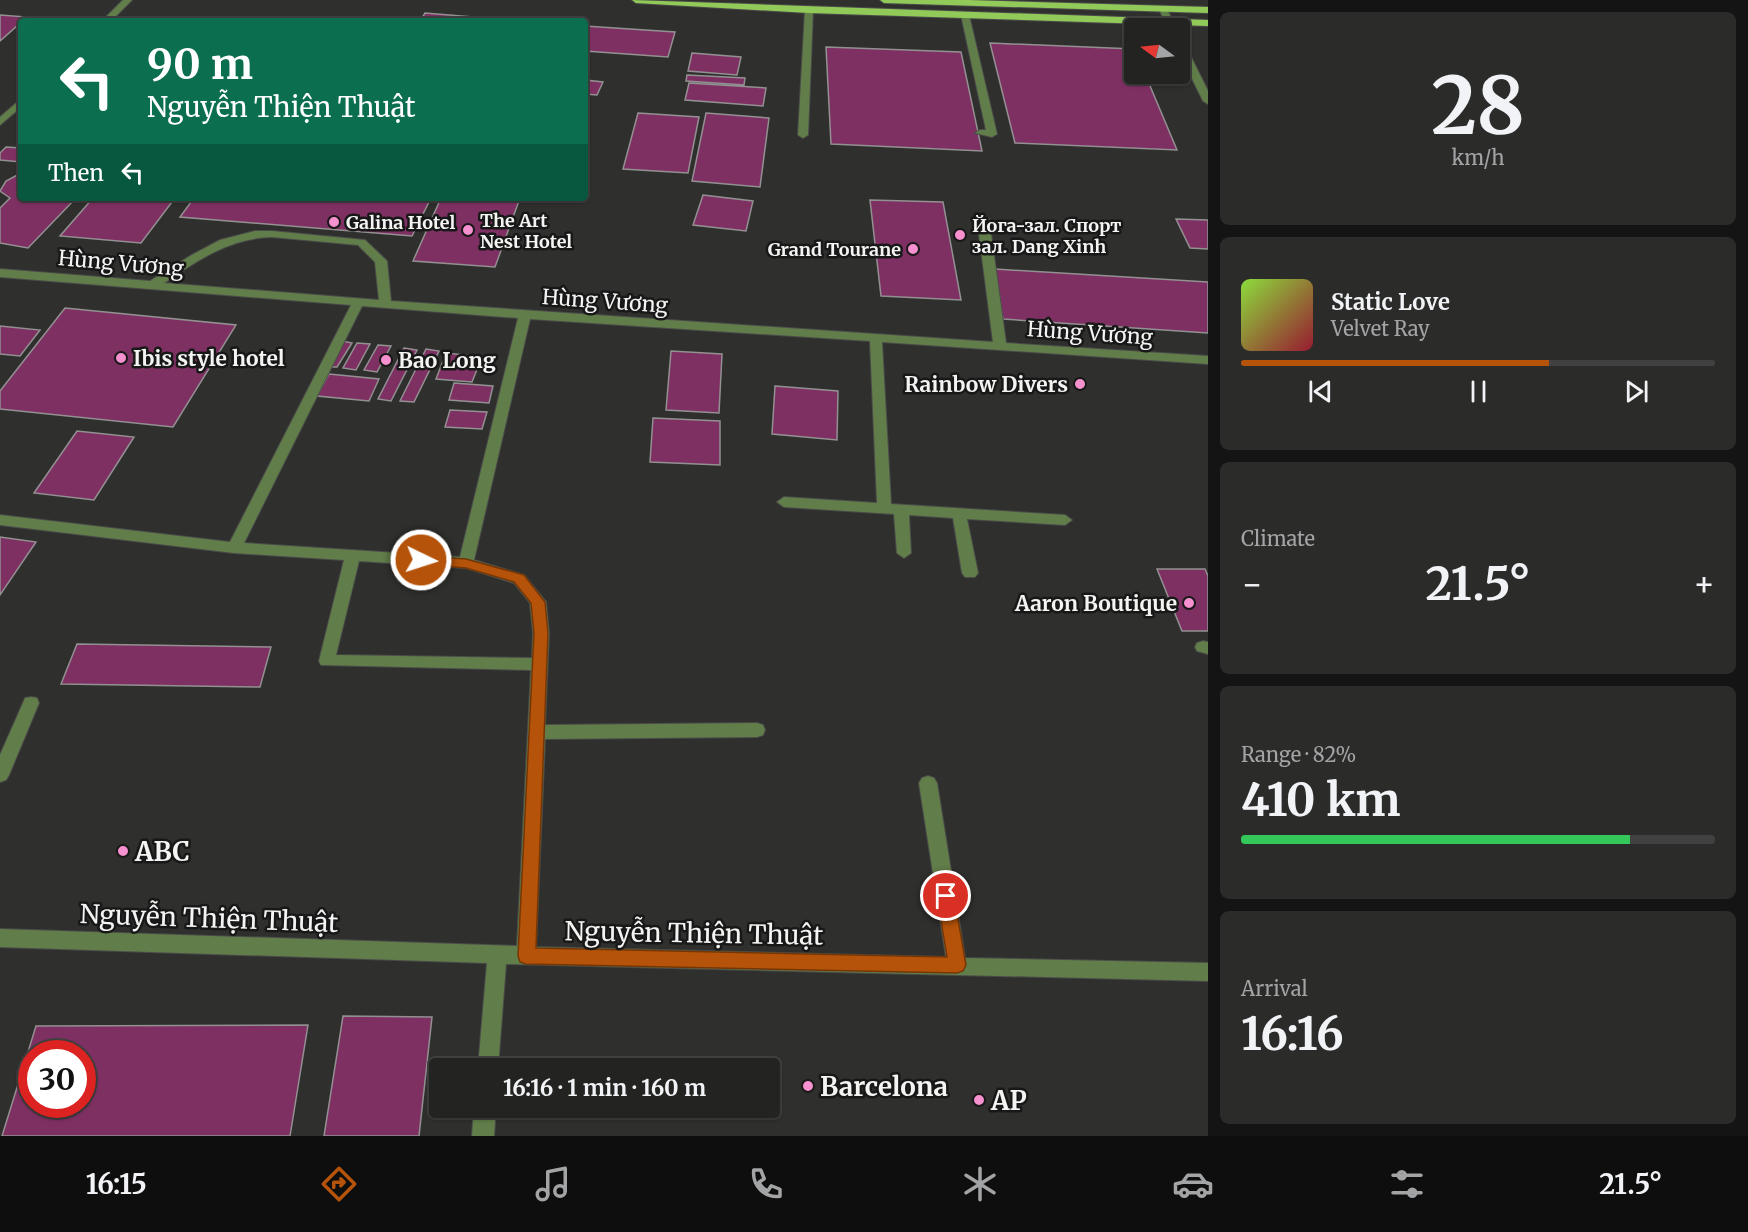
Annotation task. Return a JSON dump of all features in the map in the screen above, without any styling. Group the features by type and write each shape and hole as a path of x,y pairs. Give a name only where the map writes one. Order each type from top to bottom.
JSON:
{"main road":[{"path":"636,0 809,10 1124,23"},
{"path":"884,0 1208,10"},
{"path":"1190,24 1208,23"}],"street":[{"path":"109,18 128,0"},
{"path":"1163,9 1167,18"},
{"path":"803,135 809,10"},
{"path":"965,15 992,134 980,133"},
{"path":"1190,65 1208,101"},
{"path":"0,122 18,105"},
{"path":"983,219 1000,346"},
{"path":"152,285 218,243 259,234 272,234 361,242 381,261 385,304"},
{"name":"Hùng Vương","path":"0,273 525,315 1208,360"},
{"path":"234,548 358,302"},
{"path":"466,563 525,315"},
{"path":"876,339 884,508"},
{"path":"784,502 1065,520"},
{"path":"901,510 904,553"},
{"path":"959,514 970,573"},
{"path":"0,520 234,548 466,563 519,579 538,602 541,633 526,956"},
{"path":"353,556 327,661 539,664"},
{"path":"0,775 32,703"},
{"path":"537,732 757,730"},
{"path":"928,783 957,965"},
{"name":"Nguyễn Thiện Thuật","path":"1,941 1208,972"},
{"path":"489,1058 497,955"},
{"path":"483,1136 484,1118"}],"building":[{"path":"425,13 485,18 422,18"},
{"path":"0,15 27,17 18,18 18,25 0,41"},
{"path":"588,26 675,32 668,57 588,51"},
{"path":"990,43 1124,49 1124,84 1149,84 1177,150 1015,143"},
{"path":"826,47 961,52 982,151 831,144"},
{"path":"692,53 741,57 737,75 688,71"},
{"path":"687,75 745,78 744,85 686,81"},
{"path":"588,80 603,82 597,95 588,94"},
{"path":"689,83 766,88 763,106 685,100"},
{"path":"638,113 699,117 688,173 623,169"},
{"path":"706,113 769,118 760,187 692,181"},
{"path":"6,147 18,148 18,162 0,160 0,153"},
{"path":"18,175 18,201 73,201 28,248 0,243 0,208 10,198 0,191 6,181"},
{"path":"703,195 753,201 746,231 693,225"},
{"name":"Grand Tourane","path":"870,200 943,202 961,300 881,296"},
{"path":"90,201 173,201 141,243 60,236"},
{"name":"Galina Hotel","path":"192,201 430,201 412,236 180,217"},
{"name":"The Art Nest Hotel","path":"440,201 519,201 495,267 413,261"},
{"path":"1176,219 1208,220 1208,249 1190,248"},
{"path":"995,269 1208,282 1208,333 1003,319"},
{"name":"Ibis style hotel","path":"65,308 236,325 173,427 0,409 0,391"},
{"path":"0,326 40,330 20,356 0,354"},
{"path":"342,341 352,343 337,367 328,367"},
{"path":"357,343 370,344 356,370 343,368"},
{"path":"378,345 391,346 377,372 364,370"},
{"path":"404,348 417,350 391,401 378,399"},
{"path":"426,349 439,351 414,402 400,401"},
{"path":"671,351 722,354 719,413 666,410"},
{"path":"446,353 482,357 472,382 436,379"},
{"path":"329,374 379,379 369,401 317,396"},
{"path":"454,383 493,386 489,403 449,400"},
{"path":"775,386 838,391 837,440 772,434"},
{"path":"450,410 487,412 482,429 445,427"},
{"path":"653,418 720,421 720,465 650,462"},
{"path":"77,431 134,437 94,500 34,493"},
{"path":"0,537 36,542 0,595"},
{"name":"Aaron Boutique","path":"1157,569 1205,569 1208,576 1208,631 1182,631"},
{"path":"77,644 271,647 260,687 61,684"},
{"path":"343,1016 432,1017 419,1136 324,1136"},
{"path":"308,1025 290,1136 2,1136 18,1084 18,1118 96,1118 96,1040 32,1040 36,1026"}],"place":[{"name":"Galina Hotel","path":"334,222"},
{"name":"The Art Nest Hotel","path":"468,230"},
{"name":"Йога-зал. Спорт зал. Dang Xinh","path":"960,235"},
{"name":"Grand Tourane","path":"913,249"},
{"name":"Ibis style hotel","path":"121,358"},
{"name":"Bao Long","path":"386,360"},
{"name":"Rainbow Divers","path":"1080,384"},
{"name":"Aaron Boutique","path":"1189,603"},
{"name":"ABC","path":"123,851"},
{"name":"Barcelona","path":"808,1086"},
{"name":"AP","path":"979,1100"}],"route":[{"path":"421,560 466,563 519,579 538,602 541,633 526,956 957,965 946,896"}]}
